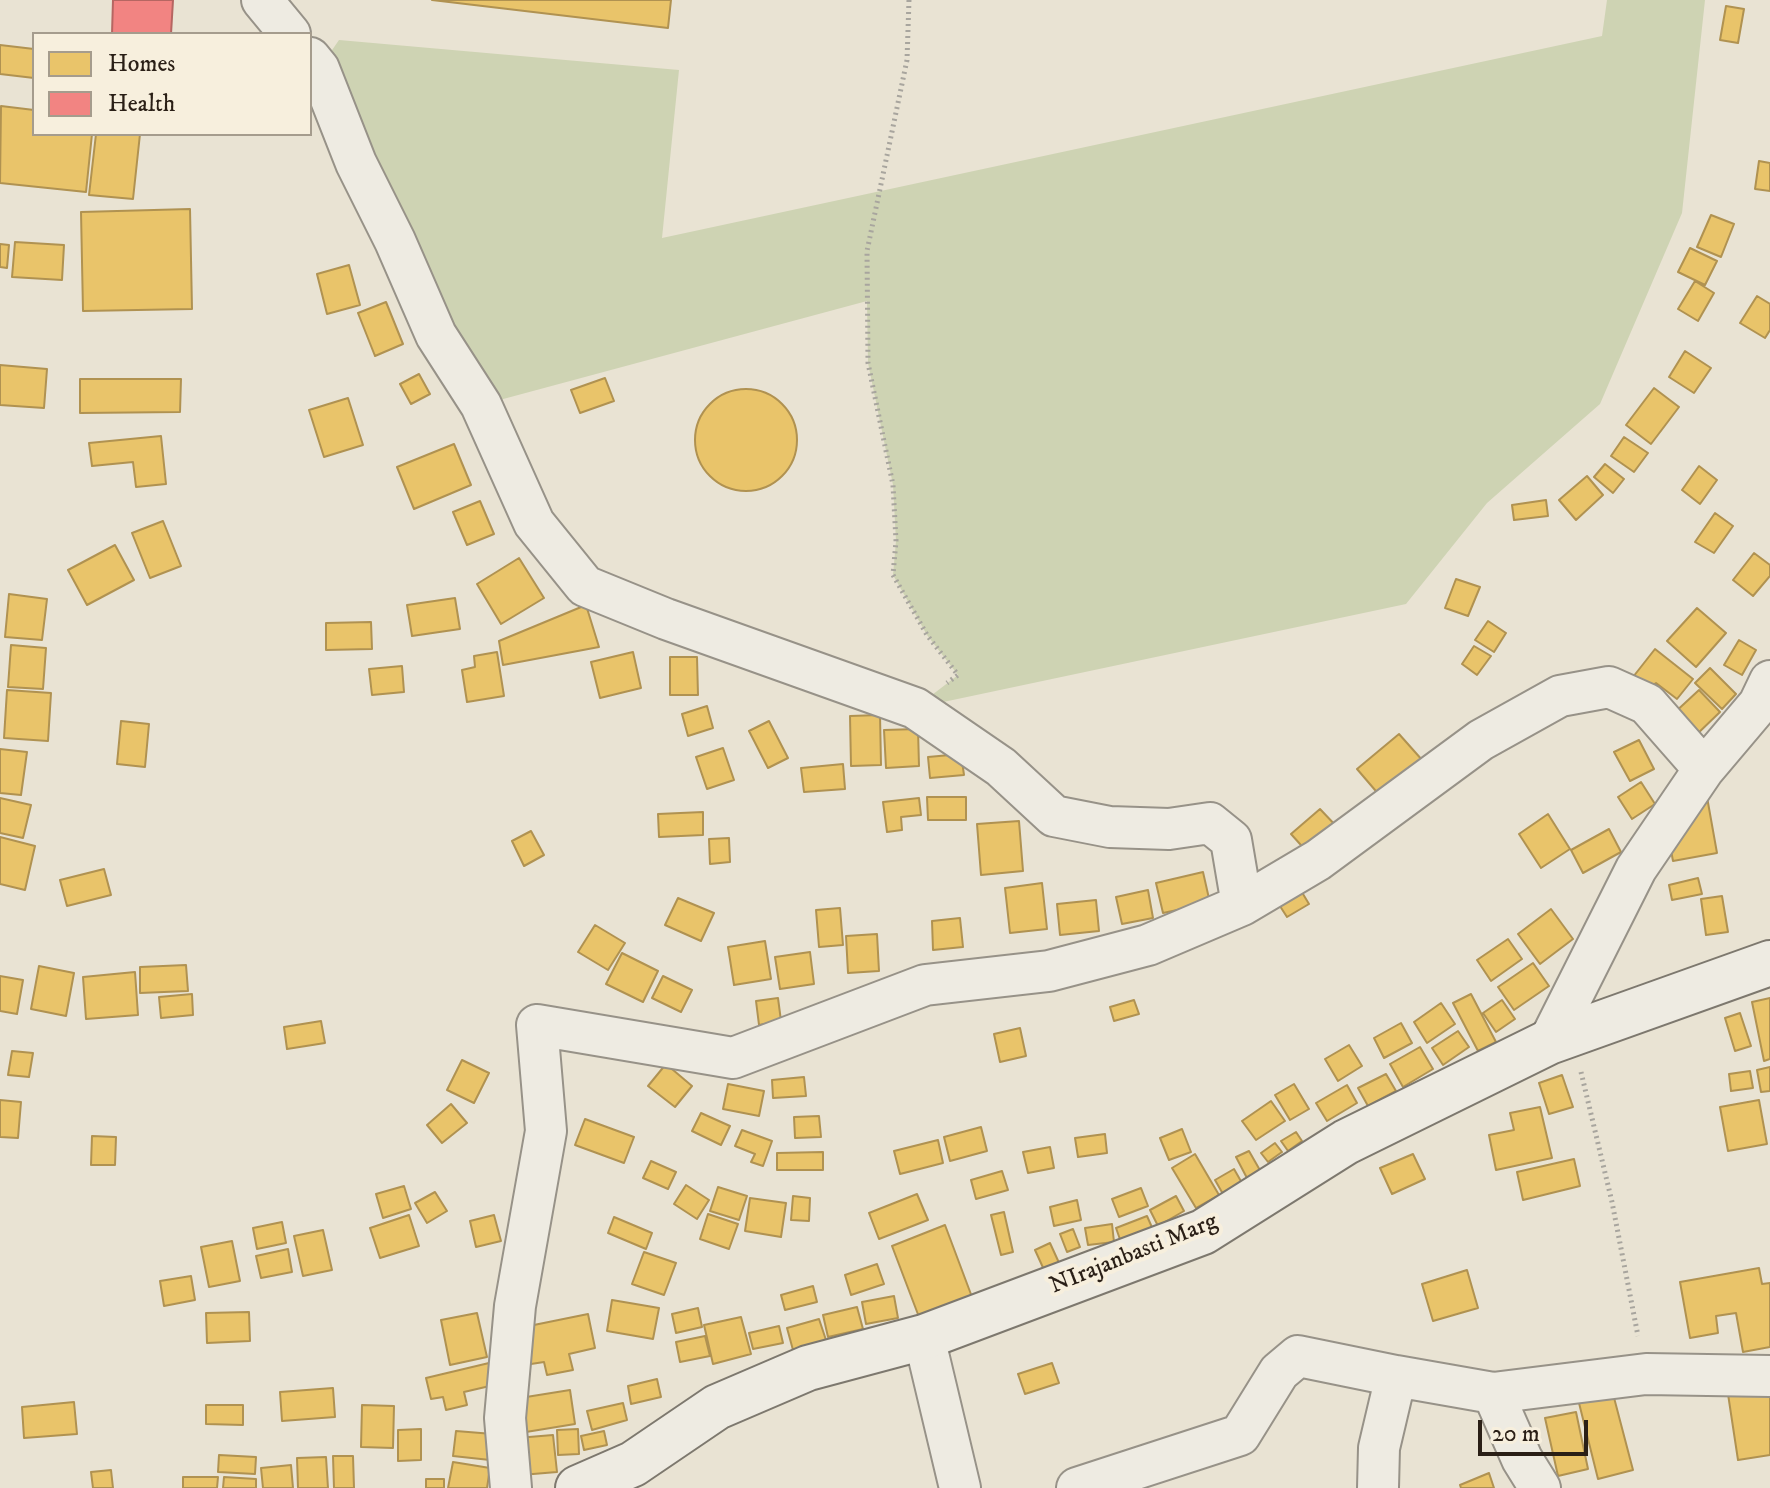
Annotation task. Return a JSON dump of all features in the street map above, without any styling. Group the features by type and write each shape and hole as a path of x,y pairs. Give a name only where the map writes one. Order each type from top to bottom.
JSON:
{"street":[{"path":"262,0 288,32"},
{"path":"312,60 319,69 356,163 395,241 436,335 481,405 534,523 585,586 666,619 915,708 1001,767 1054,816 1110,827 1169,829 1210,823 1231,840 1242,905"},
{"path":"1560,1037 1636,869 1704,769 1759,704 1770,681"},
{"path":"511,1488 505,1418 515,1306 546,1131 537,1025 733,1058 925,985 1049,971 1148,945 1242,905 1318,860 1481,740 1560,696 1609,687 1647,704 1704,769"},
{"name":"NIrajanbasti Marg","path":"578,1488 633,1464 717,1407 808,1368 924,1337 1203,1232 1346,1142 1560,1037 1770,963"},
{"path":"924,1337 960,1488"},
{"path":"1077,1488 1240,1435 1279,1372 1298,1356 1493,1393 1646,1374 1770,1376"},
{"path":"1378,1488 1379,1448 1396,1376"},
{"path":"1493,1393 1522,1459 1540,1488"}],"path":[{"path":"909,0 907,60 867,251 867,301 868,363 893,485 896,541 893,575 927,635 958,675 915,708"},
{"path":"1560,1037 1612,1202 1646,1374"}],"green space":[{"path":"1607,0 1705,0 1682,213 1600,404 1487,503 1406,604 915,708 958,675 927,635 893,575 896,541 893,485 868,363 867,301 481,405 319,69 339,40 679,70 662,238 1602,36"}],"building: Homes":[{"path":"432,0 671,0 668,28"},
{"path":"1726,6 1744,9 1738,43 1720,40"},
{"path":"0,45 32,49 32,78 0,74"},
{"path":"1,106 32,110 32,136 92,136 86,192 0,183"},
{"path":"96,136 140,136 133,199 89,195"},
{"path":"1759,161 1770,163 1770,191 1755,189"},
{"path":"190,209 192,309 83,311 81,212"},
{"path":"1711,215 1734,224 1721,257 1697,247"},
{"path":"15,242 64,245 62,280 12,277"},
{"path":"0,244 9,245 7,268 0,267"},
{"path":"1690,248 1717,261 1705,285 1678,272"},
{"path":"349,265 360,305 327,314 317,274"},
{"path":"1695,281 1714,293 1698,321 1678,309"},
{"path":"1757,296 1770,304 1770,330 1765,338 1740,323"},
{"path":"386,302 403,344 375,356 358,313"},
{"path":"1685,351 1711,368 1694,393 1669,377"},
{"path":"0,365 47,369 44,408 0,405"},
{"path":"419,374 430,394 411,404 400,384"},
{"path":"605,378 614,401 580,413 571,390"},
{"path":"80,379 181,379 180,412 80,413"},
{"path":"1654,388 1679,407 1651,444 1626,425"},
{"path":"746,389 765,393 782,404 793,421 797,440 793,459 782,476 765,487 746,491 727,487 710,476 699,459 695,440 699,421 710,404 727,393"},
{"path":"348,398 363,445 324,457 309,410"},
{"path":"161,436 166,484 136,487 133,462 92,466 89,443"},
{"path":"1624,437 1648,453 1634,472 1611,456"},
{"path":"454,444 471,485 414,509 397,467"},
{"path":"1605,464 1624,479 1613,493 1594,477"},
{"path":"1699,466 1717,480 1700,504 1682,490"},
{"path":"1587,476 1603,495 1576,520 1559,500"},
{"path":"1546,500 1548,516 1514,520 1512,505"},
{"path":"480,501 494,534 467,545 453,512"},
{"path":"1715,513 1733,526 1714,553 1695,542"},
{"path":"163,521 181,566 150,578 132,533"},
{"path":"115,545 134,580 87,605 68,570"},
{"path":"1754,553 1770,565 1770,576 1753,596 1733,580"},
{"path":"519,558 544,598 501,624 477,584"},
{"path":"1456,579 1480,587 1468,616 1445,608"},
{"path":"9,594 47,599 42,640 5,637"},
{"path":"455,598 460,629 412,636 407,605"},
{"path":"586,605 599,647 503,665 499,641"},
{"path":"1697,608 1726,633 1696,667 1667,641"},
{"path":"1488,621 1506,633 1494,652 1475,640"},
{"path":"371,622 372,649 326,650 326,623"},
{"path":"1739,640 1756,650 1742,675 1724,665"},
{"path":"11,645 46,648 43,689 8,687"},
{"path":"1474,646 1491,656 1477,675 1462,664"},
{"path":"1655,649 1693,679 1677,699 1656,683 1647,689 1633,677"},
{"path":"497,652 504,696 467,702 462,670 475,667 474,656"},
{"path":"633,652 641,688 600,698 591,662"},
{"path":"670,657 697,657 698,695 670,695"},
{"path":"402,666 404,692 372,695 369,669"},
{"path":"1710,668 1736,694 1722,709 1695,683"},
{"path":"7,690 51,693 48,741 4,738"},
{"path":"1699,690 1720,712 1693,738 1672,715"},
{"path":"707,706 713,728 688,736 682,714"},
{"path":"880,715 881,765 851,766 850,716"},
{"path":"121,721 149,724 145,767 117,764"},
{"path":"769,721 788,758 768,768 749,731"},
{"path":"918,729 919,766 886,768 884,730"},
{"path":"1399,734 1423,761 1381,797 1357,769"},
{"path":"1639,740 1654,769 1630,781 1614,752"},
{"path":"723,748 734,780 707,789 696,757"},
{"path":"0,749 27,752 21,795 0,793"},
{"path":"961,754 964,775 930,778 928,757"},
{"path":"843,764 845,789 804,792 801,768"},
{"path":"1641,782 1655,804 1632,819 1618,797"},
{"path":"927,797 966,797 966,820 928,820"},
{"path":"1707,797 1717,853 1673,861 1670,845"},
{"path":"0,798 31,805 23,838 0,833"},
{"path":"919,798 921,815 901,817 902,830 887,832 883,802"},
{"path":"1320,809 1338,828 1309,854 1291,834"},
{"path":"703,812 703,835 659,837 658,814"},
{"path":"1548,814 1570,849 1541,868 1519,834"},
{"path":"1019,821 1023,871 981,875 977,824"},
{"path":"1609,829 1621,852 1583,873 1571,850"},
{"path":"531,831 544,855 524,866 512,841"},
{"path":"0,837 35,846 25,890 0,884"},
{"path":"729,838 730,862 710,864 709,839"},
{"path":"104,869 111,895 67,906 60,880"},
{"path":"1203,872 1210,903 1163,913 1156,883"},
{"path":"1698,878 1702,894 1672,900 1669,885"},
{"path":"1042,883 1047,929 1010,933 1005,888"},
{"path":"1300,889 1309,904 1287,917 1278,903"},
{"path":"1148,890 1153,918 1122,924 1116,897"},
{"path":"1722,896 1728,932 1706,935 1701,899"},
{"path":"678,898 714,913 701,941 665,925"},
{"path":"1096,900 1099,931 1060,935 1057,904"},
{"path":"840,908 843,945 819,947 816,910"},
{"path":"1551,909 1573,939 1540,964 1518,934"},
{"path":"960,918 963,947 933,950 932,921"},
{"path":"595,925 625,943 608,970 578,952"},
{"path":"877,934 879,971 848,973 846,936"},
{"path":"1508,939 1522,959 1491,981 1477,960"},
{"path":"765,941 771,979 734,985 728,947"},
{"path":"810,952 814,984 780,989 775,957"},
{"path":"622,953 658,971 643,1002 606,984"},
{"path":"1533,963 1549,986 1514,1010 1498,987"},
{"path":"186,965 188,991 140,993 140,967"},
{"path":"39,966 74,973 66,1016 31,1009"},
{"path":"135,972 138,1015 86,1019 83,977"},
{"path":"0,976 23,980 17,1014 0,1011"},
{"path":"663,976 692,990 681,1012 652,998"},
{"path":"192,994 193,1015 161,1018 159,997"},
{"path":"1471,994 1496,1042 1478,1051 1453,1003"},
{"path":"778,998 781,1021 759,1025 756,1001"},
{"path":"1770,998 1770,1059 1764,1061 1752,1002"},
{"path":"1134,1000 1139,1014 1114,1021 1110,1007"},
{"path":"1502,1000 1515,1019 1496,1032 1483,1013"},
{"path":"1441,1003 1455,1024 1427,1043 1414,1022"},
{"path":"1740,1013 1751,1046 1735,1051 1725,1018"},
{"path":"321,1021 325,1043 287,1049 284,1027"},
{"path":"1401,1023 1412,1043 1384,1058 1374,1038"},
{"path":"1020,1028 1026,1056 1000,1062 994,1034"},
{"path":"1458,1031 1469,1047 1443,1065 1432,1048"},
{"path":"1349,1045 1362,1066 1338,1081 1325,1059"},
{"path":"1420,1047 1433,1069 1403,1087 1390,1064"},
{"path":"12,1051 33,1053 29,1077 8,1075"},
{"path":"462,1060 489,1073 474,1103 447,1090"},
{"path":"666,1064 692,1086 675,1107 648,1086"},
{"path":"1770,1067 1770,1091 1761,1092 1757,1070"},
{"path":"1750,1071 1753,1088 1731,1091 1729,1074"},
{"path":"1386,1074 1396,1091 1368,1106 1358,1088"},
{"path":"1562,1075 1573,1107 1549,1114 1539,1083"},
{"path":"804,1077 806,1096 773,1098 772,1080"},
{"path":"728,1084 764,1091 759,1116 723,1109"},
{"path":"1294,1084 1309,1109 1290,1120 1275,1095"},
{"path":"1347,1085 1357,1103 1327,1121 1316,1103"},
{"path":"0,1100 21,1102 18,1138 0,1137"},
{"path":"1759,1100 1767,1144 1728,1151 1720,1107"},
{"path":"1271,1101 1285,1121 1256,1140 1242,1121"},
{"path":"451,1104 467,1123 442,1143 427,1125"},
{"path":"1540,1107 1552,1158 1496,1170 1489,1135 1514,1130 1510,1113"},
{"path":"701,1113 730,1126 721,1145 692,1131"},
{"path":"819,1116 821,1137 795,1138 794,1117"},
{"path":"585,1119 634,1137 624,1163 575,1145"},
{"path":"981,1127 987,1151 950,1161 944,1137"},
{"path":"1182,1129 1191,1152 1169,1160 1160,1138"},
{"path":"742,1130 772,1141 763,1166 751,1162 755,1154 735,1146"},
{"path":"1296,1132 1302,1141 1288,1151 1281,1141"},
{"path":"1105,1134 1107,1153 1078,1157 1075,1138"},
{"path":"92,1136 116,1137 115,1165 91,1165"},
{"path":"938,1140 943,1163 900,1174 894,1151"},
{"path":"1275,1143 1282,1152 1268,1162 1261,1153"},
{"path":"1050,1147 1054,1168 1028,1173 1023,1152"},
{"path":"1249,1151 1261,1172 1248,1180 1236,1157"},
{"path":"823,1152 823,1170 777,1170 777,1153"},
{"path":"1195,1154 1219,1195 1196,1208 1172,1168"},
{"path":"1413,1154 1425,1179 1392,1194 1380,1168"},
{"path":"1574,1159 1580,1186 1523,1200 1517,1172"},
{"path":"651,1161 676,1172 668,1189 643,1178"},
{"path":"1234,1169 1242,1183 1223,1194 1215,1180"},
{"path":"1002,1171 1008,1190 976,1199 971,1180"},
{"path":"686,1185 709,1200 697,1219 674,1204"},
{"path":"404,1186 411,1209 383,1218 376,1194"},
{"path":"718,1187 747,1196 739,1220 710,1211"},
{"path":"1141,1188 1148,1206 1119,1217 1112,1199"},
{"path":"435,1192 447,1211 427,1223 415,1203"},
{"path":"917,1194 928,1220 879,1239 869,1213"},
{"path":"793,1196 810,1198 809,1221 791,1220"},
{"path":"1176,1196 1184,1211 1158,1226 1150,1210"},
{"path":"750,1198 786,1203 781,1237 745,1231"},
{"path":"1077,1200 1081,1220 1054,1226 1050,1207"},
{"path":"1004,1212 1013,1252 1001,1255 991,1215"},
{"path":"708,1214 738,1224 729,1249 700,1239"},
{"path":"409,1215 419,1246 380,1258 370,1228"},
{"path":"494,1215 501,1241 476,1247 470,1221"},
{"path":"1147,1216 1154,1232 1122,1245 1116,1228"},
{"path":"614,1217 652,1233 646,1249 608,1233"},
{"path":"282,1222 286,1243 257,1249 253,1228"},
{"path":"1112,1224 1114,1242 1088,1245 1085,1228"},
{"path":"945,1225 972,1297 919,1317 892,1246"},
{"path":"1073,1229 1080,1247 1067,1252 1060,1234"},
{"path":"323,1230 332,1270 303,1276 294,1236"},
{"path":"232,1241 240,1281 209,1287 201,1247"},
{"path":"1050,1243 1060,1265 1045,1272 1035,1250"},
{"path":"288,1249 292,1272 261,1278 256,1256"},
{"path":"644,1252 676,1263 664,1295 632,1284"},
{"path":"877,1264 884,1284 851,1295 845,1275"},
{"path":"1759,1268 1762,1284 1770,1283 1770,1347 1743,1352 1736,1313 1716,1316 1718,1333 1690,1338 1680,1282"},
{"path":"1467,1270 1478,1308 1433,1321 1422,1284"},
{"path":"191,1276 195,1300 164,1306 160,1281"},
{"path":"813,1286 817,1302 785,1310 781,1295"},
{"path":"894,1296 898,1318 866,1324 862,1302"},
{"path":"612,1300 659,1308 653,1339 607,1331"},
{"path":"857,1307 863,1329 828,1337 823,1315"},
{"path":"698,1308 702,1327 676,1333 672,1314"},
{"path":"249,1312 250,1341 207,1343 206,1313"},
{"path":"477,1313 487,1357 450,1365 441,1320"},
{"path":"588,1314 595,1348 569,1354 573,1370 547,1375 544,1362 531,1364 524,1327"},
{"path":"741,1317 751,1354 713,1364 704,1325"},
{"path":"819,1319 826,1340 793,1350 787,1328"},
{"path":"779,1326 783,1343 753,1349 749,1333"},
{"path":"705,1336 710,1356 680,1362 676,1342"},
{"path":"489,1363 494,1385 464,1392 467,1405 446,1410 443,1397 431,1399 426,1378"},
{"path":"1052,1363 1059,1383 1025,1394 1018,1374"},
{"path":"657,1379 661,1397 631,1404 628,1386"},
{"path":"333,1388 335,1417 282,1421 280,1392"},
{"path":"1770,1388 1770,1455 1738,1460 1728,1394"},
{"path":"570,1390 575,1424 526,1432 520,1398"},
{"path":"1612,1390 1633,1470 1598,1479 1578,1399"},
{"path":"74,1402 77,1434 24,1438 22,1407"},
{"path":"623,1403 627,1420 592,1430 587,1411"},
{"path":"206,1405 243,1405 243,1425 206,1424"},
{"path":"362,1405 394,1406 393,1448 361,1447"},
{"path":"1576,1412 1588,1469 1558,1476 1545,1418"},
{"path":"421,1429 421,1460 398,1461 398,1430"},
{"path":"578,1429 579,1454 558,1455 557,1430"},
{"path":"456,1431 493,1434 490,1460 453,1456"},
{"path":"604,1431 607,1445 584,1450 581,1436"},
{"path":"553,1435 557,1472 521,1475 517,1438"},
{"path":"219,1455 256,1457 255,1474 218,1472"},
{"path":"333,1456 353,1456 354,1488 334,1488"},
{"path":"326,1457 328,1488 298,1488 297,1458"},
{"path":"453,1462 490,1468 487,1488 448,1488"},
{"path":"291,1465 293,1488 263,1488 261,1468"},
{"path":"111,1470 113,1488 93,1488 91,1472"},
{"path":"1489,1473 1494,1488 1461,1488 1460,1485"},
{"path":"183,1477 218,1477 217,1488 183,1488"},
{"path":"224,1477 256,1479 256,1488 223,1488"},
{"path":"426,1479 444,1479 444,1488 426,1488"}],"building: Health":[{"path":"113,0 173,0 171,32 112,32"}]}
